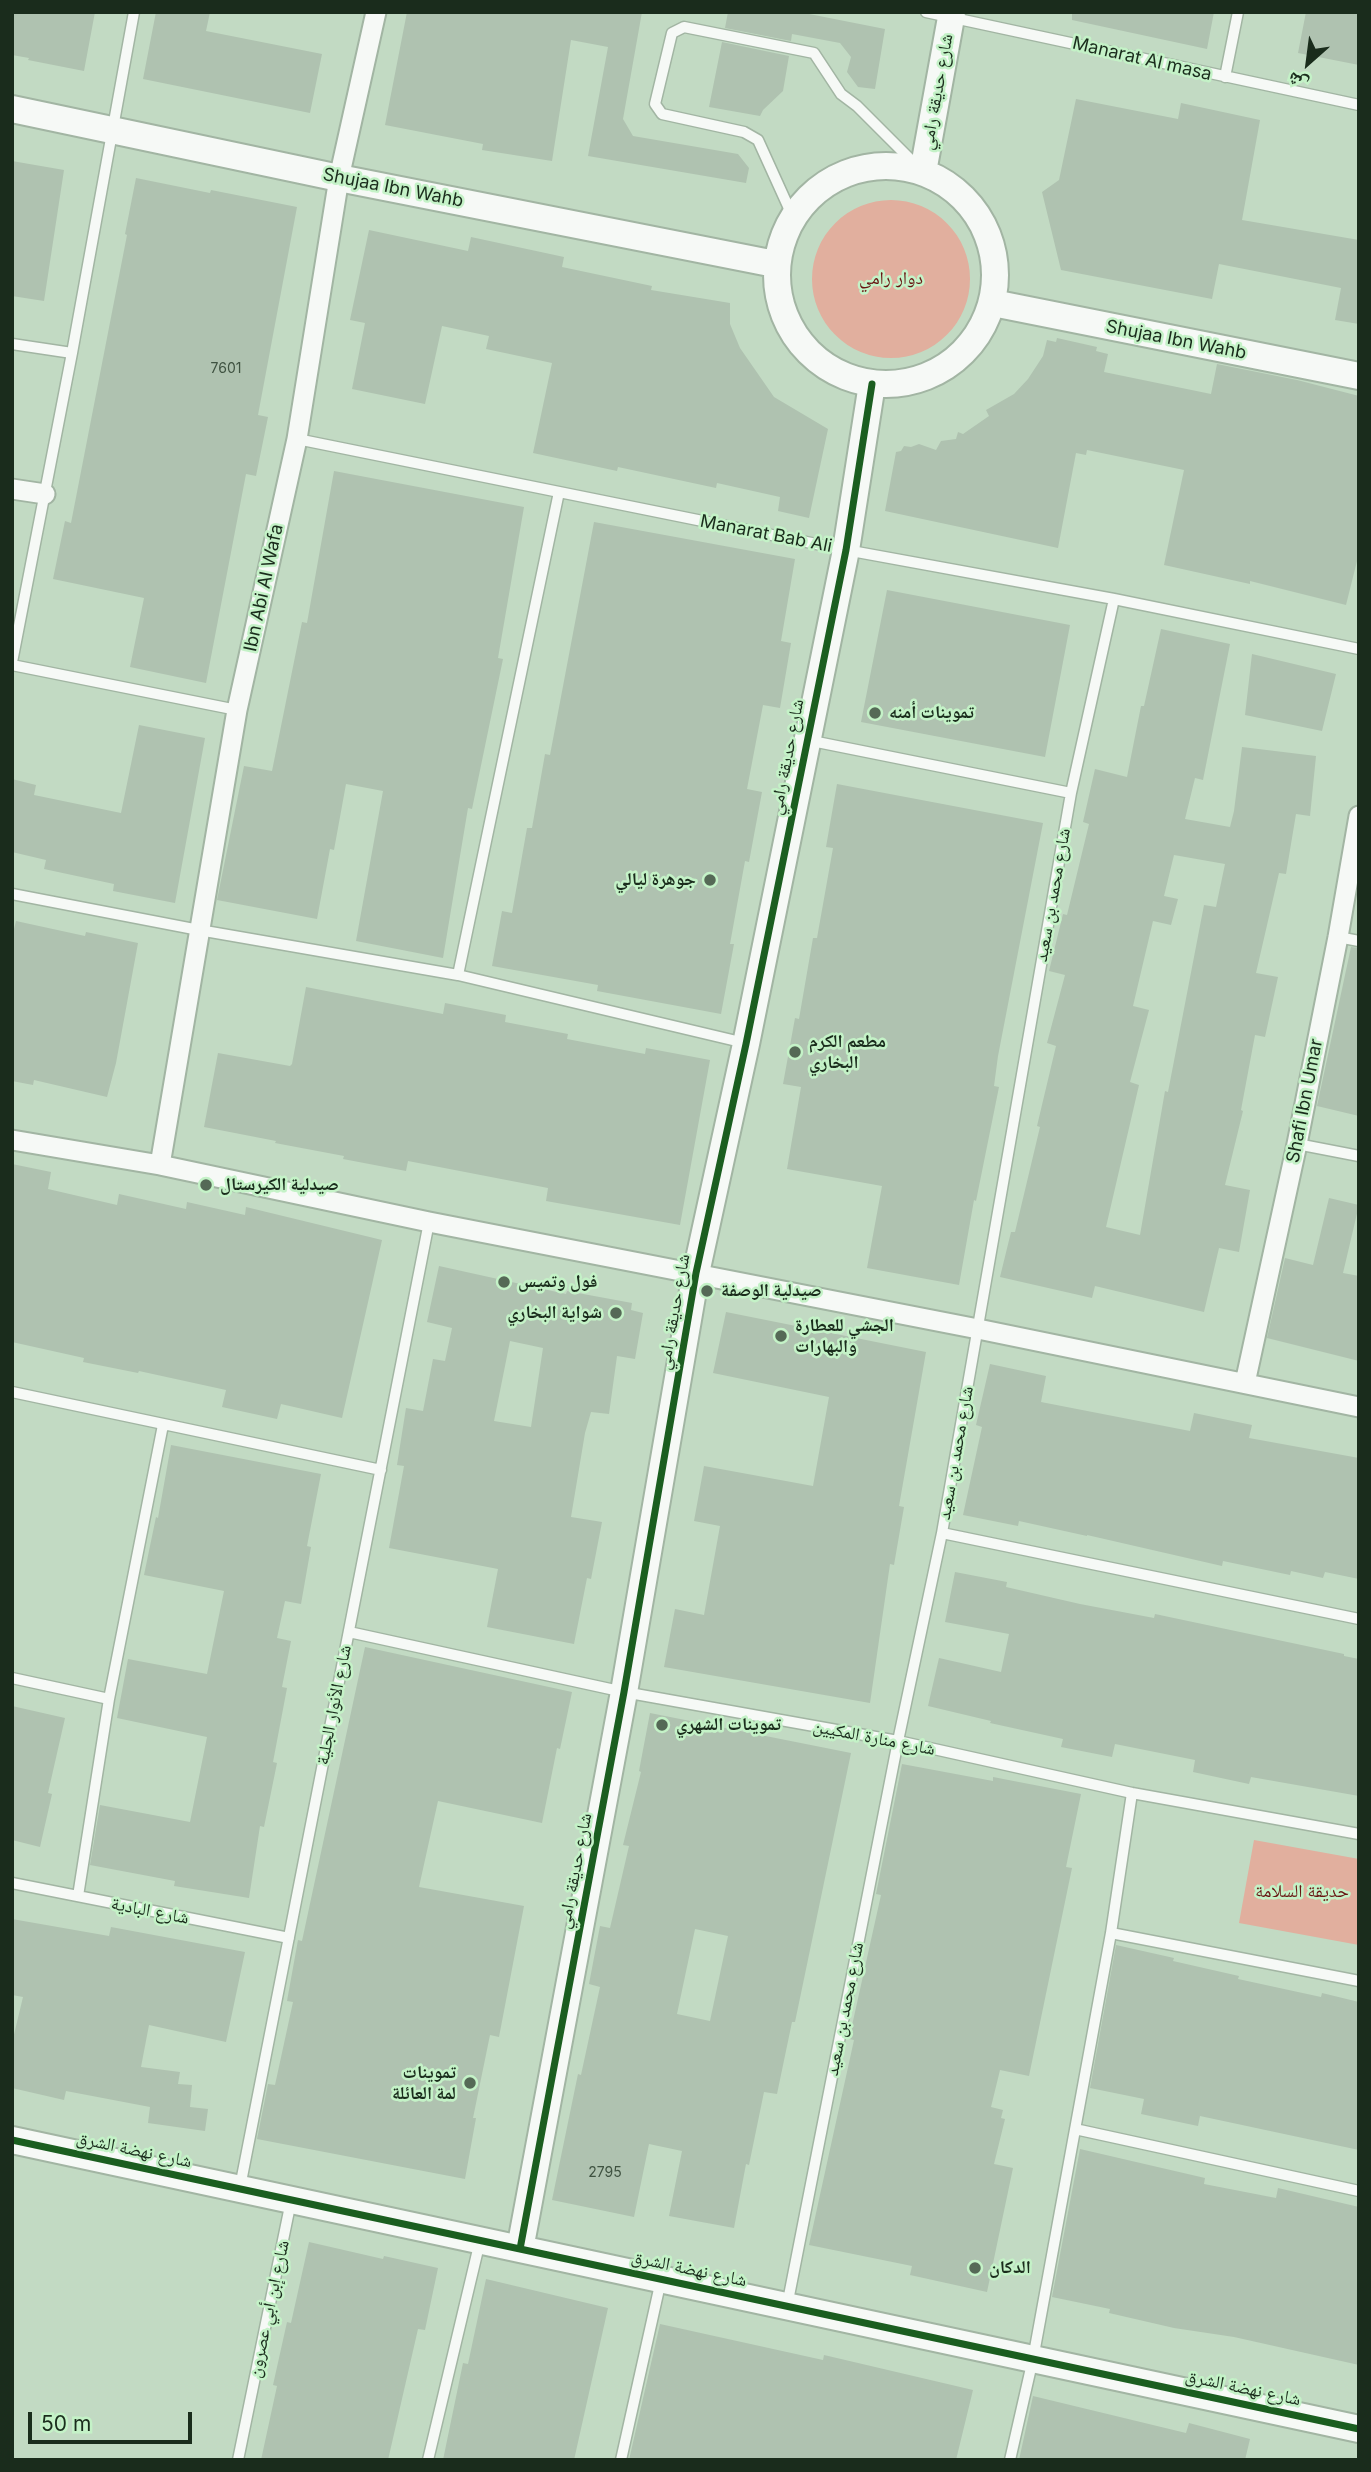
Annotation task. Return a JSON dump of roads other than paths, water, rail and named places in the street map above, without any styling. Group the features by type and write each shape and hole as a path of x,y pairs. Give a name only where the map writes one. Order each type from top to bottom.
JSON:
{"street":[{"name":"Ibn Abi Al Wafa","path":"160,1165 237,710 297,439 339,178 376,12"},
{"name":"شارع حديقة رامي","path":"923,172 943,14"},
{"name":"Shujaa Ibn Wahb","path":"12,109 339,178 775,264"},
{"path":"879,164 923,172 972,205 994,252 993,303 976,339 948,367 911,382 872,384 832,371 799,344 780,306 775,264 792,215 829,179 879,164"},
{"name":"Shujaa Ibn Wahb","path":"993,303 1359,376"},
{"name":"شارع حديقة رامي","path":"520,2249 624,1692 696,1273 746,1044 846,550 872,384"},
{"path":"12,489 45,494"},
{"name":"Shafi Ibn Umar","path":"1245,1383 1297,1143 1359,816"},
{"path":"12,1140 160,1165 429,1222 978,1329 1359,1407"},
{"name":"شارع نهضة الشرق","path":"12,2140 1359,2429"}],"lane":[{"path":"134,12 12,663 237,710"},
{"path":"1225,78 1238,12"},
{"name":"Manarat Al masa","path":"943,14 1225,78 1359,105"},
{"path":"792,215 758,140 744,132 662,114 655,104 672,33 684,27 814,53 841,94 857,106 923,172"},
{"path":"12,344 72,353"},
{"name":"Manarat Bab Ali","path":"297,439 846,550 1114,598 1359,649"},
{"path":"458,975 559,492"},
{"name":"شارع محمد بن سعيد","path":"787,2306 898,1741 942,1533 1071,793 1114,598"},
{"path":"806,740 1071,793"},
{"path":"12,894 458,975 746,1044"},
{"path":"1338,937 1359,940"},
{"path":"1297,1143 1359,1156"},
{"name":"شارع الأنوار الجلية","path":"240,2189 429,1222"},
{"path":"12,1392 381,1470"},
{"path":"78,1896 109,1699 163,1425"},
{"path":"942,1533 1359,1619"},
{"name":"شارع منارة المكيين","path":"349,1632 624,1692 898,1741 1132,1793 1359,1834"},
{"path":"12,1678 109,1699"},
{"path":"1010,2460 1033,2359 1075,2130 1111,1933 1132,1793"},
{"name":"شارع البادية","path":"12,1883 289,1938"},
{"path":"1111,1933 1359,1981"},
{"path":"1075,2130 1359,2191"},
{"name":"شارع إبن أبي عصرون","path":"238,2460 291,2200"},
{"path":"428,2460 480,2241"},
{"path":"621,2460 661,2279"}],"place":[{"name":"تموينات أمنه","path":"875,713"},
{"name":"جوهرة ليالي","path":"710,880"},
{"name":"مطعم الكرم البخاري","path":"795,1052"},
{"name":"صيدلية الكيرستال","path":"206,1185"},
{"name":"فول وتميس","path":"504,1282"},
{"name":"صيدلية الوصفة","path":"707,1291"},
{"name":"شواية البخاري","path":"616,1313"},
{"name":"الجشي للعطارة والبهارات","path":"781,1336"},
{"name":"تموينات الشهري","path":"662,1725"},
{"name":"تموينات لمة العائلة","path":"470,2083"},
{"name":"الدكان","path":"975,2268"}],"park label":[{"name":"دوار رامي","path":"891,279"},
{"name":"حديقة السلامة","path":"1302,1892"}]}
